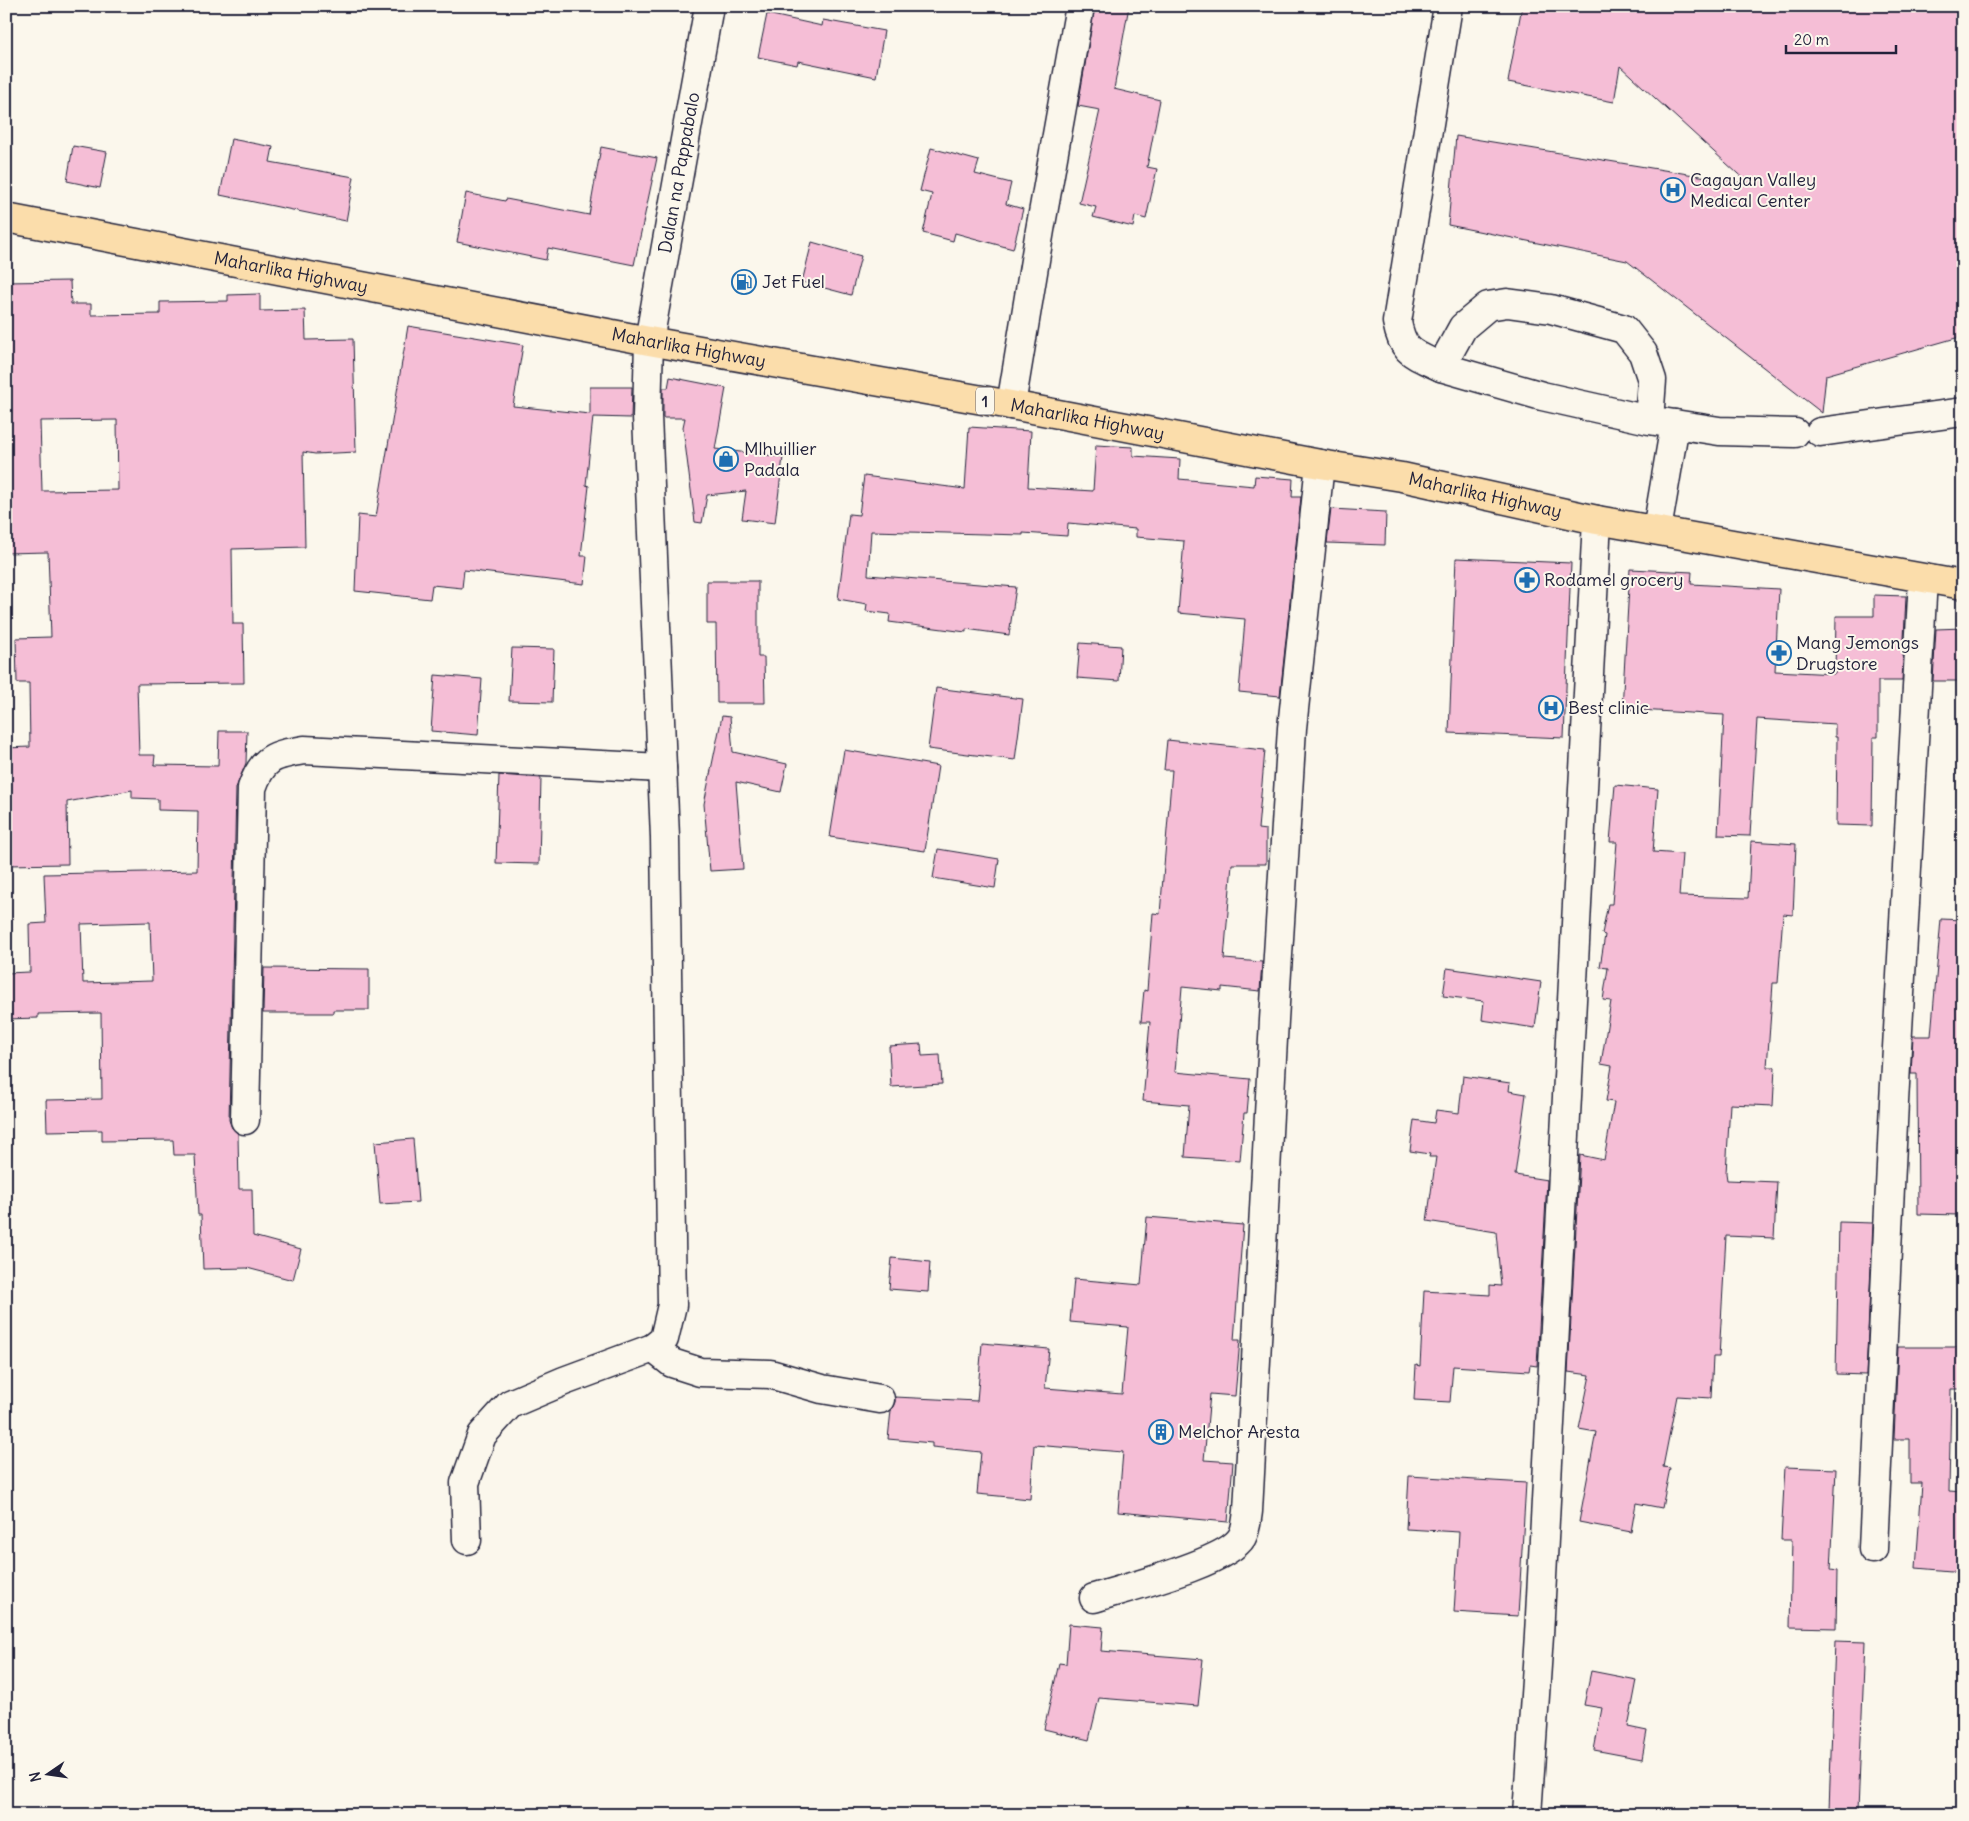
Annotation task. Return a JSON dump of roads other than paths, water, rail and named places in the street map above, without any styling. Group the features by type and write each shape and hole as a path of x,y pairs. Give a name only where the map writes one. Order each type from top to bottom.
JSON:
{"highway":[{"name":"Maharlika Highway","path":"6,218 649,341 1320,464 1402,477 1597,520 1963,585"}],"street":[{"name":"Dalan na Pappabalo","path":"653,1348 664,1339 672,1305 665,838 647,416 649,341 709,6"},
{"path":"1011,406 1080,6"},
{"path":"1448,6 1397,322 1400,338 1409,351 1441,367 1542,396 1649,420 1719,431 1807,433 1963,412"},
{"path":"1441,367 1463,327 1488,306 1507,303 1551,309 1624,329 1642,353 1652,380 1649,420"},
{"path":"1657,530 1675,424"},
{"path":"1094,1598 1178,1572 1227,1552 1242,1537 1248,1511 1274,1020 1292,728 1320,464"},
{"path":"1528,1815 1597,520"},
{"path":"1873,1548 1894,1102 1923,579"},
{"path":"245,1120 252,788 258,772 268,761 282,754 304,750 662,768"},
{"path":"467,1540 465,1483 482,1435 510,1404 564,1381 653,1348 672,1362 700,1372 770,1374 822,1389 880,1399"}],"place":[{"name":"Cagayan Valley Medical Center","path":"1673,190"},
{"name":"Jet Fuel","path":"744,282"},
{"name":"Mlhuillier Padala","path":"726,459"},
{"name":"Rodamel grocery","path":"1527,580"},
{"name":"Mang Jemongs Drugstore","path":"1779,653"},
{"name":"Best clinic","path":"1551,708"},
{"name":"Melchor Aresta","path":"1161,1432"}]}
